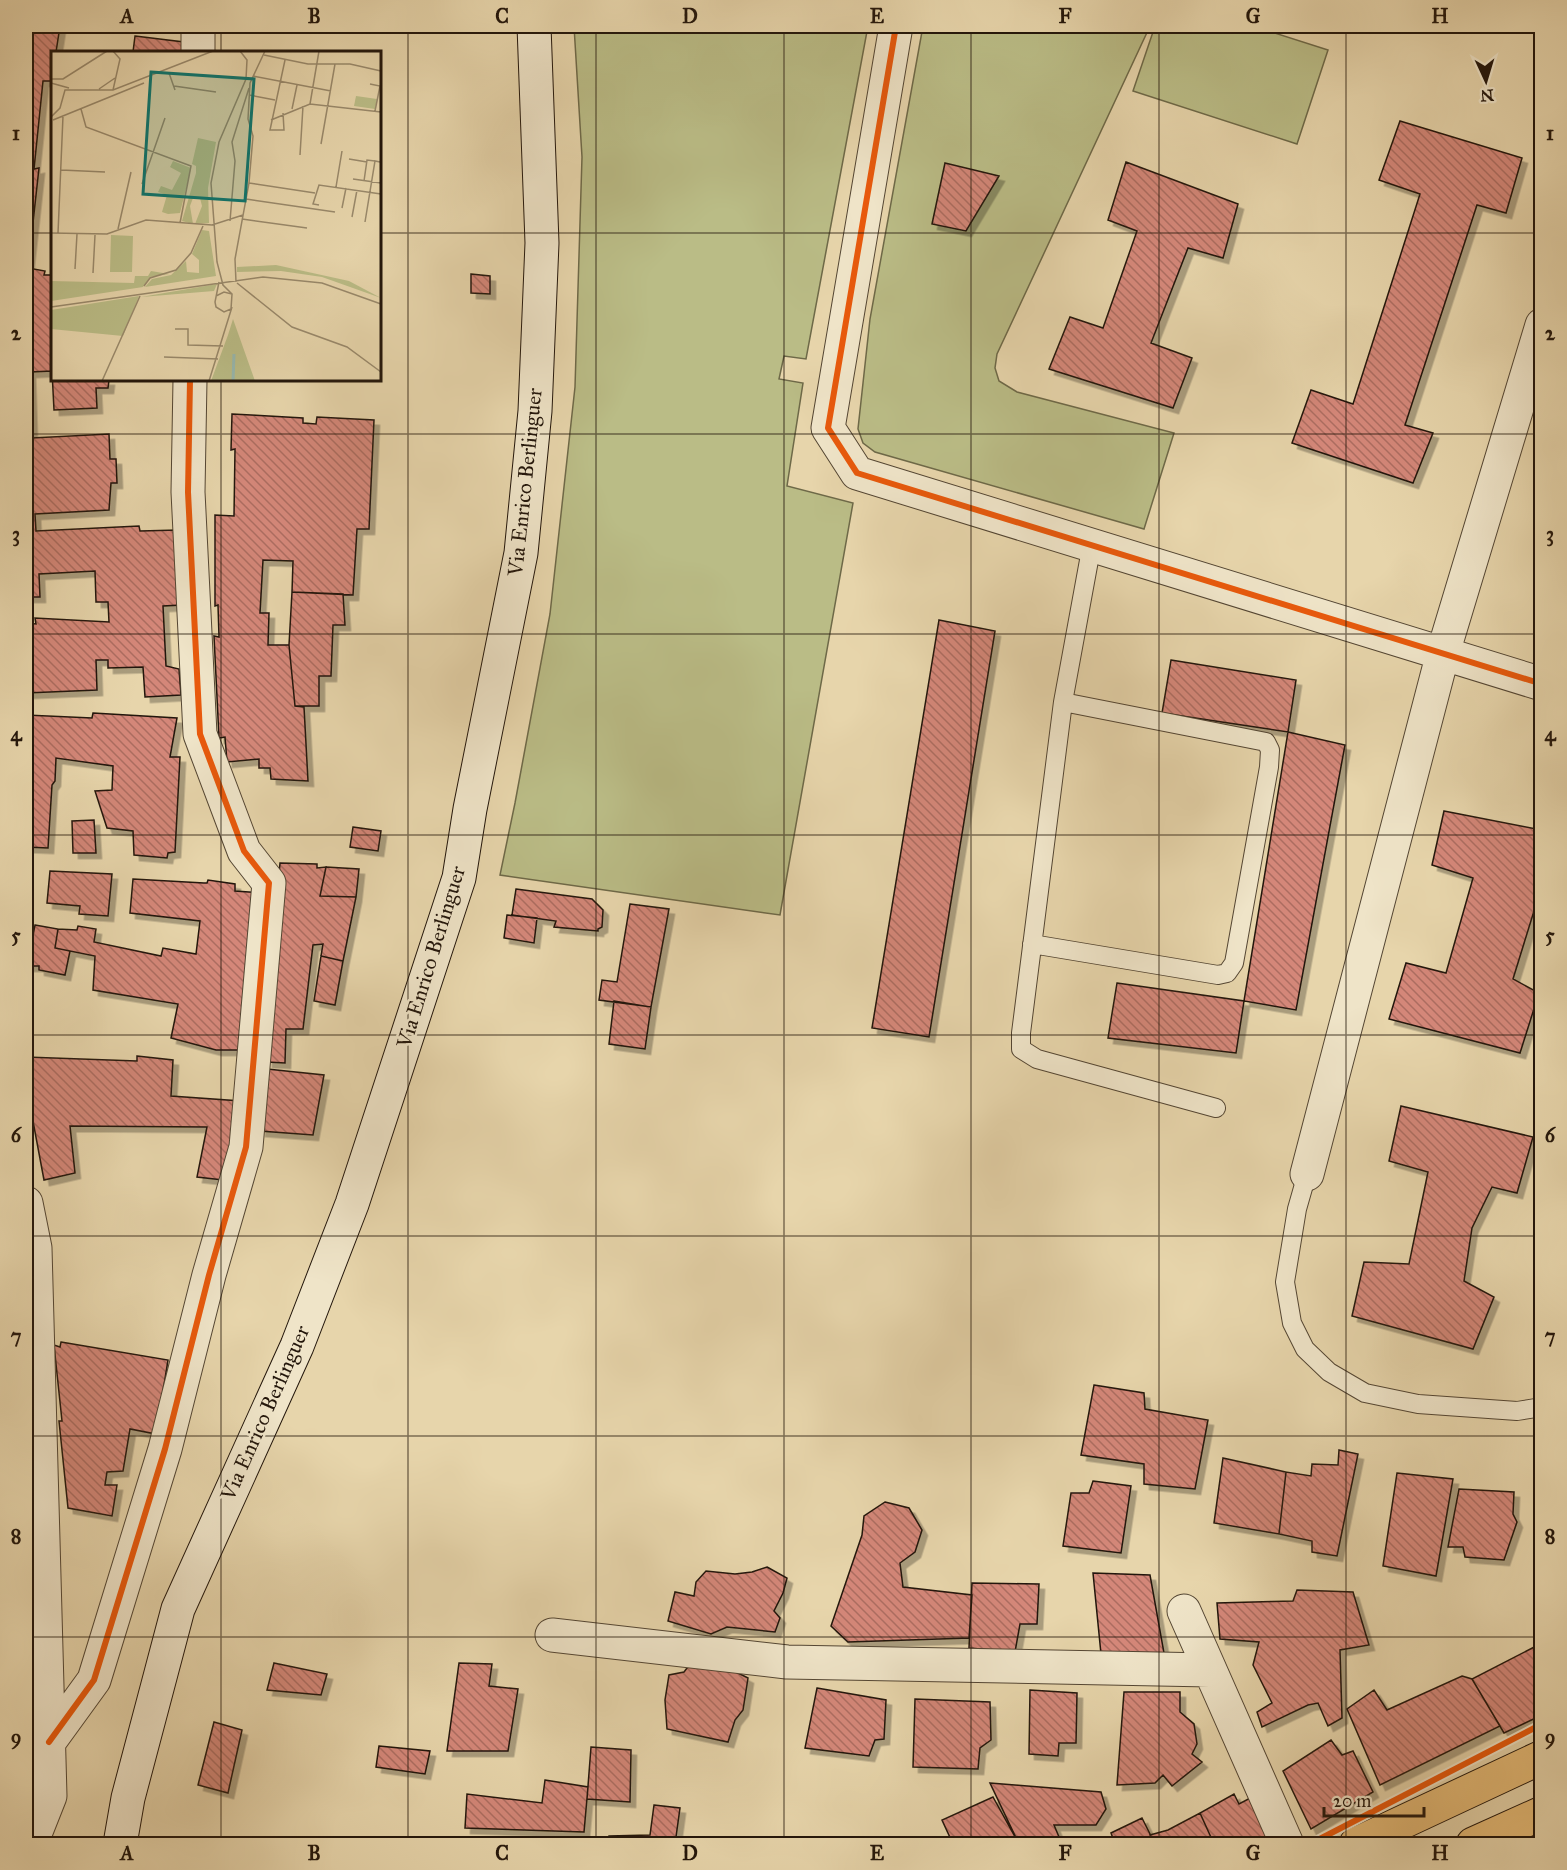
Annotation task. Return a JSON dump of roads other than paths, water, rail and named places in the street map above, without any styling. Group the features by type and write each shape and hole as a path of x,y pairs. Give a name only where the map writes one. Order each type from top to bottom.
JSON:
{"main road":[{"path":"1356,1845 1542,1757"},
{"path":"1473,1845 1542,1813"}],"street":[{"path":"198,26 198,51"},
{"name":"Via Enrico Berlinguer","path":"120,1845 128,1798 178,1609 297,1346 352,1204 459,878 470,809 521,553 535,411 542,243 534,26"},
{"path":"896,26 828,428 856,473 1542,684"},
{"path":"1307,1174 1443,653 1542,325"},
{"path":"49,1742 94,1680 165,1449 209,1275 246,1147 268,883 244,851 200,734 188,492 190,381"},
{"path":"26,1203 35,1248 36,1616 49,1742 50,1796 31,1845"},
{"path":"1184,1611 1287,1845"},
{"path":"552,1635 787,1662 1210,1670"}],"lane":[{"path":"1092,544 1063,702 1021,1033 1021,1049 1037,1059 1216,1108"},
{"path":"1032,944 1218,975 1227,973 1234,963 1269,767 1270,750 1266,742 1063,702"},
{"path":"1307,1174 1297,1209 1285,1282 1292,1323 1305,1349 1329,1372 1365,1393 1418,1404 1517,1411 1542,1407"}]}
